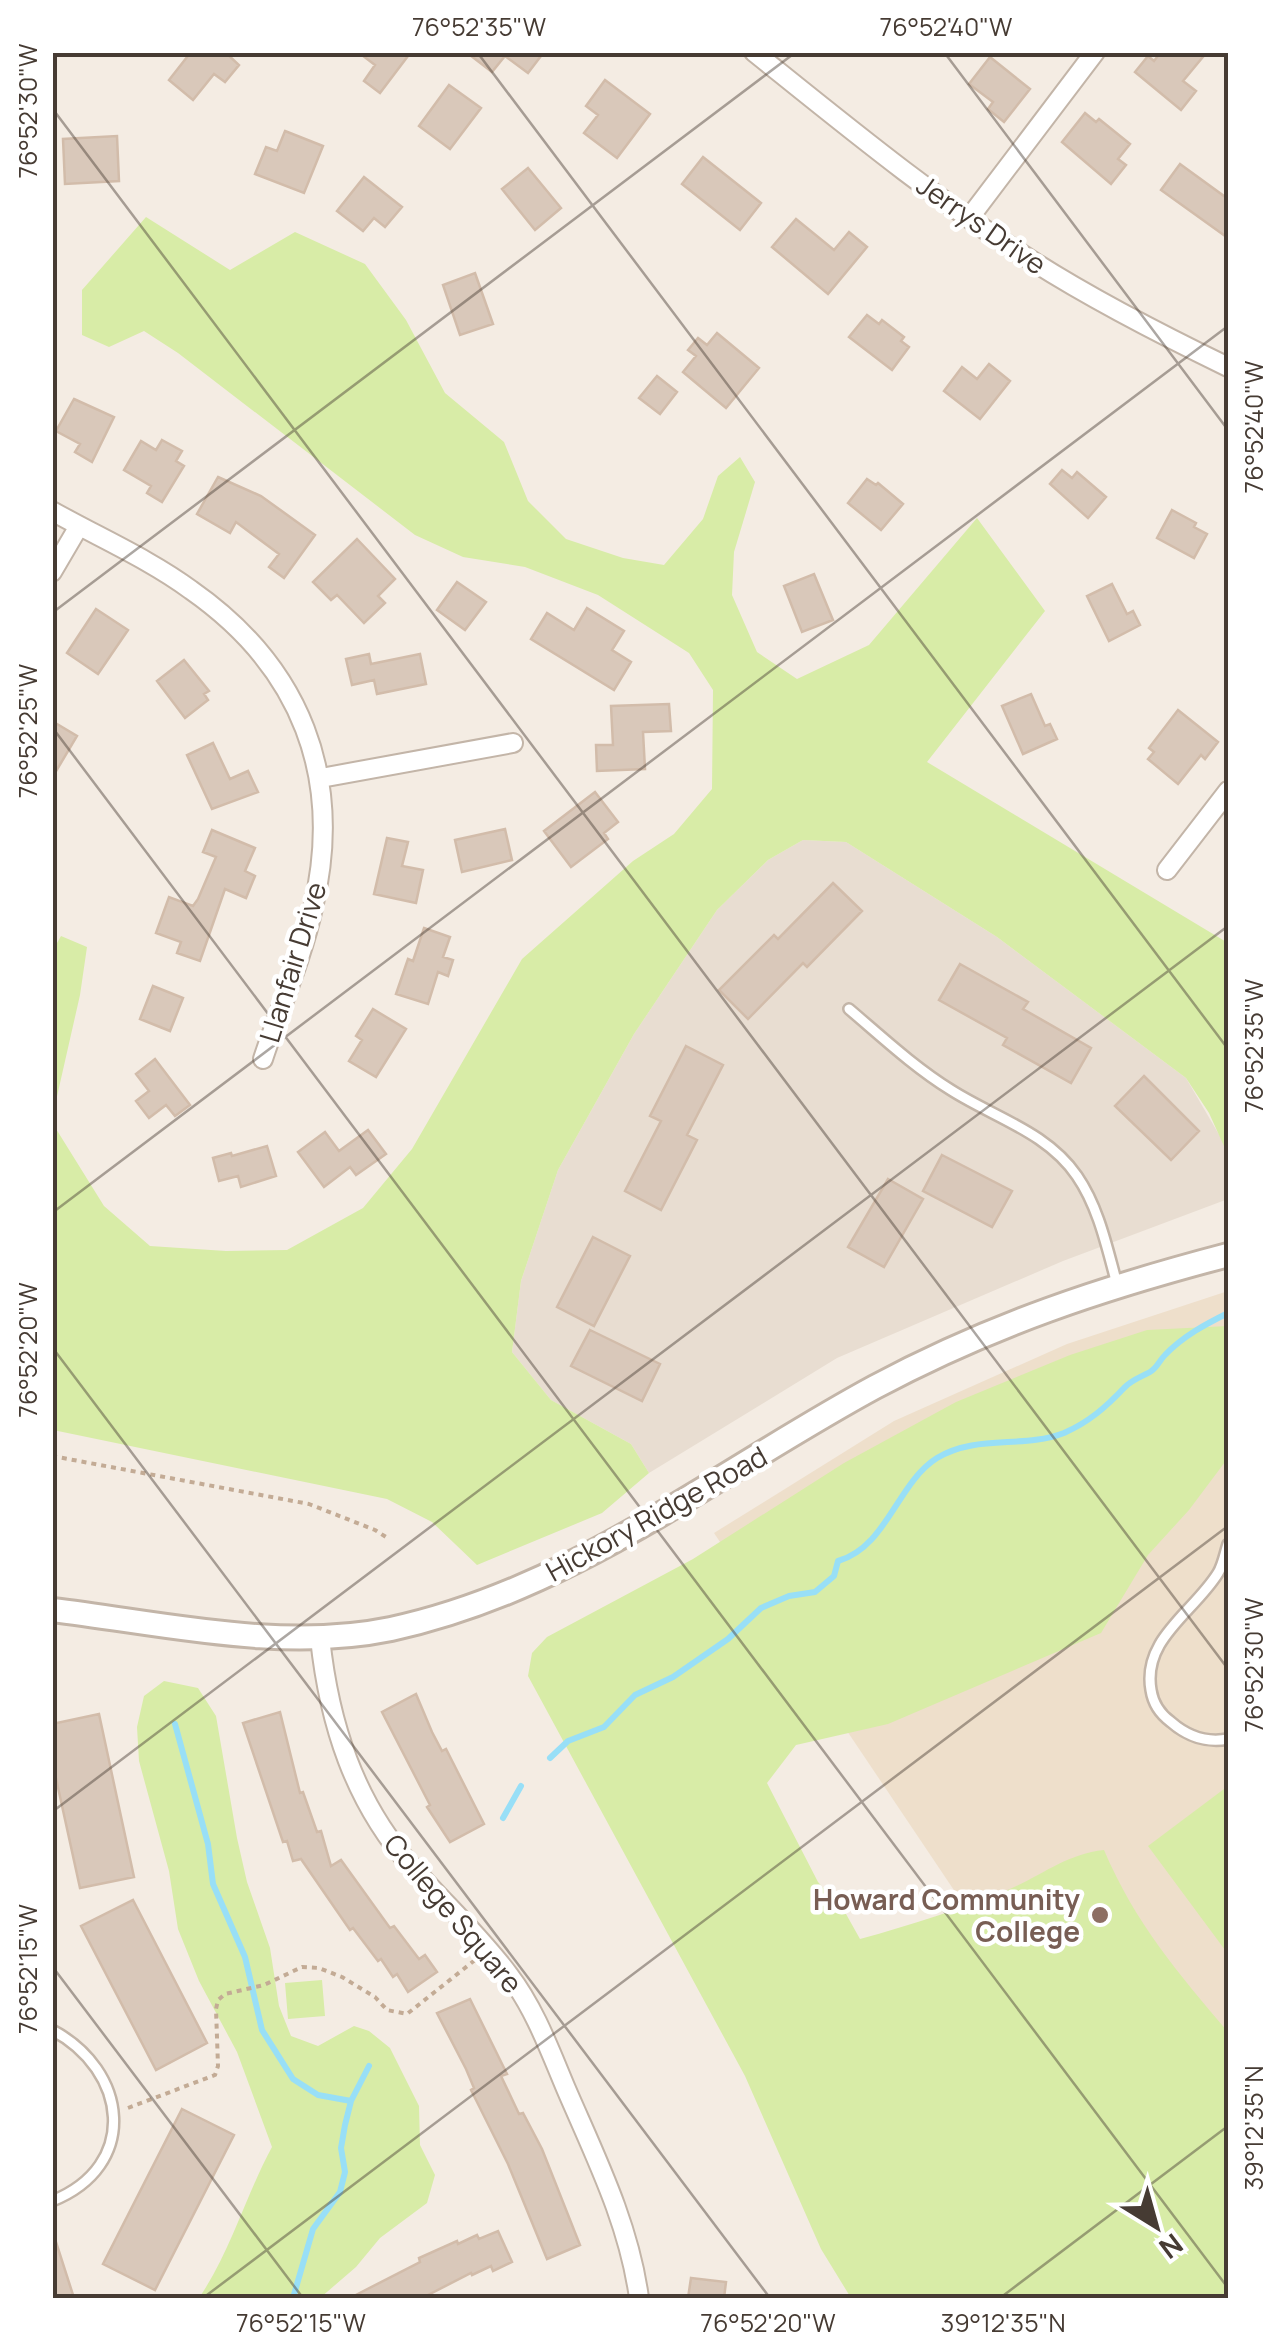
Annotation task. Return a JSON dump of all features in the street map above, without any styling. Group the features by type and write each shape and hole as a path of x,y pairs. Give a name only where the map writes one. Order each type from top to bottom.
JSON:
{"street":[{"name":"Jerrys Drive","path":"754,52 970,217 1080,290 1228,368"},
{"path":"970,217 1095,52"},
{"name":"Llanfair Drive","path":"52,511 187,586 238,626 291,699 310,742 320,778 322,858 313,911 263,1060"},
{"path":"52,572 79,526"},
{"path":"320,778 513,743"},
{"path":"1167,870 1228,791"},
{"name":"Hickory Ridge Road","path":"52,1610 232,1633 320,1638 390,1629 517,1590 588,1556 875,1387 962,1344 1118,1284 1228,1255"},
{"name":"College Square","path":"320,1638 333,1722 371,1810 409,1864 488,1950 527,2001 613,2196 635,2270 639,2298"}],"lane":[{"path":"849,1009 929,1075 1040,1138 1061,1157 1088,1194 1118,1284"},
{"path":"1228,1544 1219,1572 1151,1656 1149,1678 1152,1699 1162,1716 1177,1728 1197,1738 1228,1739"},
{"path":"52,2030 73,2041 101,2071 112,2095 114,2114 114,2140 103,2160 86,2180 52,2201"}],"path":[{"path":"52,1456 309,1504 386,1537"},
{"path":"114,2114 215,2075 218,2000 225,1994 264,1985 302,1967 319,1968 375,1997 387,2010 406,2014 488,1950"}],"shaded area":[{"path":"803,840 846,842 997,937 1186,1078 1228,1150 1228,1199 1063,1261 837,1358 649,1473 631,1444 551,1400 512,1352 521,1281 558,1170 634,1034 717,910 768,860"},
{"name":"Howard Community College","path":"1228,1291 1228,2298 714,1533 894,1421 1067,1344"}],"green space":[{"path":"146,217 230,270 295,232 365,264 406,320 445,393 504,442 528,501 566,539 623,558 664,565 703,519 718,476 740,457 755,482 734,552 732,595 757,652 797,679 869,645 977,518 1045,611 927,762 1228,943 1228,1155 1209,1113 1186,1078 997,937 846,842 803,840 768,860 717,910 634,1034 558,1170 521,1281 512,1352 551,1400 631,1444 649,1473 602,1513 477,1565 432,1522 387,1499 53,1430 53,1124 104,1206 150,1246 287,1250 363,1208 412,1149 522,959 633,861 674,834 712,789 713,690 689,653 598,595 525,567 463,557 415,535 144,331 109,347 82,335 82,290"},
{"path":"61,936 87,947 53,1114 53,950"},
{"path":"1228,1326 1228,1458 1148,1555 1101,1633 888,1724 796,1745 767,1783 818,1882 846,1914 860,1939 973,1903 1067,1860 1104,1850 1144,1924 1228,2032 1225,2298 851,2298 821,2249 745,2076 528,1676 532,1653 547,1637 693,1559 844,1463 956,1402 1070,1355 1147,1330"},
{"path":"164,1681 198,1688 216,1716 247,1882 270,1948 279,2006 291,2036 318,2046 354,2026 369,2031 390,2048 419,2106 420,2145 435,2175 427,2203 380,2238 356,2267 320,2298 199,2298 220,2262 272,2147 237,2052 199,1981 178,1929 169,1871 139,1761 137,1727 144,1696"},
{"path":"1228,1786 1228,1954 1148,1846"},
{"path":"322,1980 325,2016 288,2019 285,1983"}],"building":[{"path":"191,52 225,52 239,65 225,82 214,74 193,100 169,80"},
{"path":"358,52 411,52 380,93 364,81 375,65"},
{"path":"466,52 544,52 528,73 505,56 492,72"},
{"path":"1161,52 1207,52 1183,81 1196,91 1181,110 1135,72 1148,56 1154,61"},
{"path":"990,57 1030,89 1004,122 988,109 993,102 969,84"},
{"path":"605,80 650,114 617,158 584,133 598,115 586,106"},
{"path":"449,85 481,108 450,149 419,126"},
{"path":"1085,113 1096,122 1099,119 1130,144 1118,159 1126,165 1111,184 1062,142"},
{"path":"285,131 323,146 304,193 255,174 266,147 277,151"},
{"path":"117,136 119,181 65,184 63,139"},
{"path":"703,157 761,203 740,230 682,184"},
{"path":"1180,164 1228,199 1228,238 1161,190"},
{"path":"528,168 561,208 535,230 502,189"},
{"path":"364,177 402,207 385,227 374,218 363,231 337,211"},
{"path":"796,219 834,250 849,232 867,247 828,294 772,247"},
{"path":"475,273 493,324 460,335 443,285"},
{"path":"867,315 879,324 882,320 904,337 901,341 909,347 892,370 849,337"},
{"path":"717,333 759,368 726,408 683,372 696,356 688,350 698,338 707,345"},
{"path":"989,364 1010,381 980,419 944,391 962,367 977,379"},
{"path":"657,376 677,392 660,414 639,398"},
{"path":"74,399 114,417 92,462 75,452 80,444 56,431"},
{"path":"162,440 182,451 176,461 184,466 162,502 147,493 151,486 124,470 141,441 156,450"},
{"path":"1062,470 1072,478 1077,472 1106,497 1088,518 1050,484"},
{"path":"218,477 261,496 315,535 284,578 269,567 279,554 236,522 230,533 197,514"},
{"path":"867,479 903,504 881,530 848,503"},
{"path":"1172,510 1207,534 1194,558 1157,538"},
{"path":"357,539 395,579 378,596 385,603 364,623 337,595 331,600 313,582"},
{"path":"814,574 833,620 802,632 784,586"},
{"path":"457,582 486,602 465,630 437,610"},
{"path":"1112,584 1127,614 1133,611 1140,625 1109,641 1087,596"},
{"path":"587,608 624,631 612,650 631,662 614,690 531,639 547,613 574,630"},
{"path":"96,609 128,630 98,674 67,653"},
{"path":"369,654 371,664 420,654 426,684 377,694 374,680 352,685 346,659"},
{"path":"184,660 209,691 204,694 208,700 185,718 157,681"},
{"path":"1031,694 1045,726 1050,724 1057,739 1023,754 1002,706"},
{"path":"669,704 671,731 643,732 645,769 597,771 596,745 613,745 611,706"},
{"path":"1178,710 1218,742 1205,759 1201,755 1178,784 1148,759 1154,752 1149,748"},
{"path":"52,721 77,736 52,778"},
{"path":"213,743 230,779 248,771 258,792 212,809 187,755"},
{"path":"595,792 618,822 604,833 608,839 571,867 544,831"},
{"path":"505,829 512,860 462,872 455,840"},
{"path":"212,830 255,848 245,871 255,876 246,898 225,889 200,961 177,953 181,942 156,933 169,897 193,906 198,899 216,857 203,852"},
{"path":"387,838 408,842 402,866 423,870 416,903 374,894"},
{"path":"833,883 862,911 748,1019 719,990 774,935 778,939"},
{"path":"424,928 450,937 443,957 453,960 448,976 438,972 428,1004 396,994"},
{"path":"960,964 1028,1002 1023,1009 1091,1048 1071,1083 1003,1045 1007,1038 939,1000"},
{"path":"153,986 183,998 170,1031 140,1019"},
{"path":"373,1009 406,1029 376,1077 349,1061 362,1040 356,1036"},
{"path":"686,1046 723,1065 687,1135 697,1140 661,1210 625,1191 661,1121 650,1116"},
{"path":"155,1059 190,1105 175,1116 166,1105 149,1118 136,1101 149,1091 136,1074"},
{"path":"1144,1076 1199,1131 1171,1160 1115,1106"},
{"path":"368,1130 386,1154 356,1175 350,1167 324,1187 298,1152 325,1132 339,1151"},
{"path":"267,1146 276,1176 241,1187 238,1176 219,1181 213,1158"},
{"path":"942,1155 1012,1191 992,1227 923,1191"},
{"path":"888,1179 923,1199 884,1267 848,1247"},
{"path":"593,1237 630,1256 594,1326 557,1307"},
{"path":"590,1330 660,1364 642,1401 571,1366"},
{"path":"416,1694 432,1732 442,1751 446,1749 484,1824 450,1842 427,1807 430,1805 382,1712"},
{"path":"280,1712 300,1793 303,1792 317,1832 321,1831 331,1866 341,1860 390,1928 394,1926 419,1959 425,1955 437,1972 408,1992 397,1974 393,1977 353,1928 350,1930 301,1859 293,1861 287,1841 283,1842 243,1723"},
{"path":"99,1714 134,1877 80,1888 52,1760 52,1724"},
{"path":"133,1900 207,2043 156,2070 81,1926"},
{"path":"470,1999 507,2074 501,2076 519,2114 523,2113 542,2149 580,2245 547,2259 508,2164 471,2090 474,2088 466,2069 437,2013"},
{"path":"182,2109 234,2135 155,2290 103,2264"},
{"path":"498,2231 512,2262 493,2271 491,2266 471,2273 422,2298 350,2298 420,2262 419,2258 457,2241 458,2244 477,2235 479,2239"},
{"path":"52,2242 56,2242 74,2298 52,2298"},
{"path":"691,2278 726,2282 724,2298 688,2298"}],"waterway":[{"path":"550,1758 568,1741 604,1727 635,1695 673,1677 728,1639 761,1608 789,1596 815,1592 834,1576 838,1561 869,1543 923,1469 937,1458 968,1446 1048,1438 1073,1429 1152,1370 1179,1342 1228,1313"},
{"path":"175,1724 208,1844 213,1884 245,1957 262,2030 293,2079 318,2095 351,2101"},
{"path":"503,1818 521,1786"},
{"path":"293,2298 313,2229 340,2192 345,2172 341,2148 345,2125 351,2101 369,2066"}],"place":[{"name":"Howard Community College","path":"1100,1915"}]}
